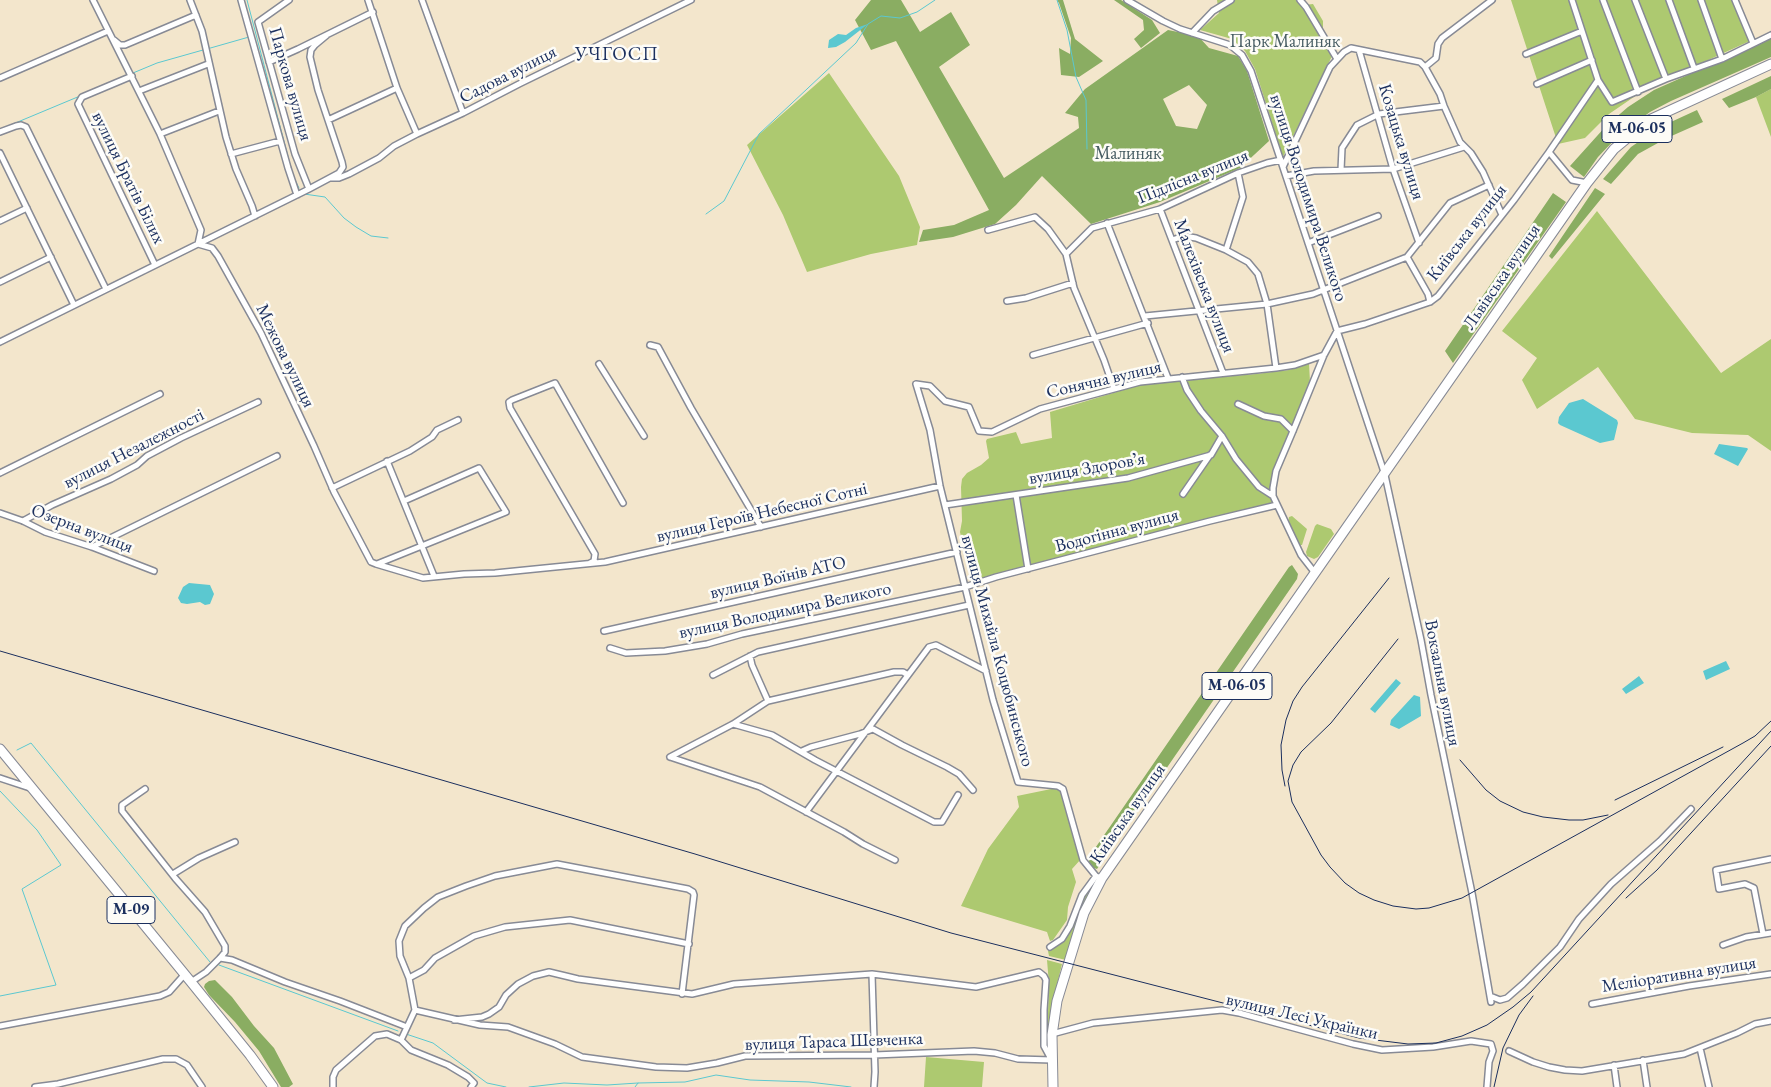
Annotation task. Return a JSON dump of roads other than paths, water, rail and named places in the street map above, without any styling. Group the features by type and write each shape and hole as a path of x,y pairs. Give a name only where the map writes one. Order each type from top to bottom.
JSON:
{"highway":[{"name":"Львівська вулиця","path":"1305,589 1587,183 1614,149 1649,120 1771,64"},
{"name":"Київська вулиця","path":"1053,1087 1052,1034 1058,1001 1075,939 1099,877 1305,589"},
{"name":"М-09","path":"0,749 188,978 250,1055 273,1087"}],"street":[{"path":"190,0 206,49 208,64 231,154 255,216"},
{"path":"241,0 297,195"},
{"name":"Паркова вулиця","path":"289,0 283,2 258,22 295,154 309,189"},
{"path":"368,0 397,88 417,134"},
{"path":"422,0 463,113"},
{"name":"Садова вулиця","path":"0,342 331,178 339,178 349,174 417,134 692,0"},
{"name":"вулиця Володимира Великого","path":"1127,0 1163,21 1192,33 1230,45 1248,63 1385,474"},
{"path":"1192,33 1213,11 1231,0"},
{"path":"1300,0 1306,6 1337,59"},
{"path":"1425,67 1436,58 1438,44 1442,38 1492,0"},
{"path":"1572,0 1598,80 1612,102 1694,68 1722,59 1771,35"},
{"path":"1603,0 1638,92"},
{"path":"1635,0 1666,79"},
{"path":"1669,0 1694,68"},
{"path":"1700,0 1722,59"},
{"path":"1735,0 1753,43"},
{"path":"95,1 160,134 201,230 198,244"},
{"path":"268,62 373,12"},
{"path":"111,37 120,45 125,45 196,15"},
{"path":"0,78 108,31"},
{"path":"1526,54 1582,31"},
{"path":"327,35 311,50 310,57 343,167 331,178"},
{"path":"1283,168 1330,67 1351,48 1420,62 1425,67 1440,94 1460,142 1471,153 1489,185 1502,214"},
{"name":"Козацька вулиця","path":"1359,50 1393,169 1419,243"},
{"path":"1537,84 1592,60"},
{"path":"139,91 208,64"},
{"name":"вулиця Братів Білих","path":"132,76 82,97 78,104 155,265"},
{"name":"Київська вулиця","path":"1337,330 1365,324 1430,302 1438,296 1549,152 1598,80"},
{"path":"328,120 397,88"},
{"path":"1341,170 1342,148 1357,125 1378,114 1444,106"},
{"path":"160,134 220,111"},
{"path":"0,132 21,125 26,127 106,289"},
{"path":"231,154 280,140"},
{"path":"1286,176 1314,171 1393,169 1464,147"},
{"path":"1549,152 1572,180 1587,183"},
{"path":"0,153 2,161 74,305"},
{"name":"Підлісна вулиця","path":"1066,254 1092,228 1160,209 1238,173 1267,162 1281,160"},
{"path":"1226,250 1243,198 1238,173"},
{"path":"1145,316 1267,304 1313,294 1407,257 1450,203 1489,185"},
{"path":"0,221 27,208"},
{"name":"Малехівська вулиця","path":"1160,209 1223,373"},
{"path":"1308,243 1378,216"},
{"path":"988,230 1035,217 1048,229 1066,254 1073,283 1114,389"},
{"path":"1107,223 1148,323 1168,378"},
{"path":"1172,240 1184,236 1196,238 1226,250 1248,262 1258,274 1267,304 1276,368"},
{"name":"Межова вулиця","path":"198,244 212,248 218,256 261,333 333,490 371,562 376,564"},
{"path":"0,282 51,257"},
{"path":"1407,257 1428,294 1430,302"},
{"path":"1007,301 1026,298 1073,283"},
{"path":"1033,355 1148,323"},
{"path":"1315,573 1301,556 1273,496 1276,471 1324,355 1337,330"},
{"path":"650,345 658,347 761,527"},
{"name":"Сонячна вулиця","path":"969,407 979,431 992,432 1040,409 1140,382 1276,368 1295,365 1324,355"},
{"path":"599,364 644,436"},
{"path":"1182,377 1187,390 1201,411 1222,436 1236,459 1259,488 1273,496"},
{"path":"590,563 594,561 595,554 510,408 509,402 555,383 623,504"},
{"name":"вулиця Михайла Коцюбинського","path":"969,407 946,402 930,386 916,384 930,430 944,505 969,605 1018,782 1058,786 1063,789 1083,860 1099,877"},
{"path":"0,473 160,394"},
{"name":"вулиця Незалежності","path":"23,521 111,479 137,465 147,456 181,438 258,402"},
{"path":"1238,404 1264,416 1281,419 1293,431"},
{"path":"333,490 423,444 437,430 458,420"},
{"path":"1183,494 1222,436"},
{"name":"вулиця Здоровʼя","path":"944,505 1128,478 1211,455"},
{"path":"92,547 277,456"},
{"path":"387,462 434,576"},
{"path":"376,564 423,547 506,512 479,468 404,501"},
{"name":"Вокзальна вулиця","path":"1385,474 1421,640 1472,896 1490,999 1500,1000 1507,998 1523,984 1560,946 1579,919 1611,884 1660,841 1691,809"},
{"name":"вулиця Героїв Небесної Сотні","path":"376,564 422,578 495,574 605,562 940,486"},
{"path":"1016,495 1028,569"},
{"name":"Водогінна вулиця","path":"965,587 1210,521 1277,505"},
{"name":"Озерна вулиця","path":"0,513 23,521 45,532 92,547 154,571"},
{"name":"вулиця Воїнів АТО","path":"604,631 957,552"},
{"name":"вулиця Володимира Великого","path":"610,648 626,653 665,651 965,587"},
{"name":"вулиця Володимира Великого","path":"713,675 758,652 969,605"},
{"path":"806,812 929,647 936,645 986,671"},
{"path":"750,656 768,701"},
{"path":"895,860 756,785 670,757 733,724 768,701 894,672 903,672 908,675"},
{"path":"733,724 772,735 934,822 942,822 958,795"},
{"path":"802,751 873,729 902,746 940,762 958,774 973,790"},
{"path":"0,778 33,789"},
{"path":"0,1026 160,996 169,992 188,978 206,972 226,949 205,912 122,812 122,805 145,788"},
{"path":"173,874 199,858 235,842"},
{"path":"1763,934 1754,888 1745,884 1720,890 1716,870 1771,859"},
{"path":"401,1040 415,1010 410,978 400,956 400,941 405,926 438,897 495,876 557,864 688,889 694,895 682,994"},
{"path":"1050,947 1062,939 1070,926 1082,895 1099,877"},
{"path":"410,978 424,970 436,958 474,936 505,928 570,920 689,944"},
{"path":"1723,945 1771,933"},
{"path":"220,958 232,960 407,1027"},
{"path":"454,1020 482,1017 488,1014 499,1007 506,994 518,984 533,976 549,972 578,979 682,994 692,994 734,984 872,974 976,987 1036,972 1043,974 1046,982 1044,1046 1052,1060"},
{"path":"872,974 874,1087"},
{"name":"Меліоративна вулиця","path":"1592,1004 1689,986 1771,974"},
{"name":"вулиця Тараса Шевченка","path":"415,1010 480,1025 508,1027 555,1044 582,1057 656,1067 687,1068 745,1056 874,1055 974,1051 995,1053 1018,1060 1052,1060"},
{"name":"вулиця Лесі Українки","path":"1052,1034 1093,1023 1222,1010 1382,1050 1433,1047 1471,1041 1492,1044 1487,1087"},
{"path":"1509,1051 1532,1062 1565,1070 1582,1071 1684,1054 1755,1024 1771,1021"},
{"path":"333,1087 333,1077 336,1070 367,1042 379,1035 387,1034 401,1040 410,1050 448,1066 468,1077 474,1083 471,1087"},
{"path":"1700,1048 1709,1087"},
{"path":"35,1087 58,1084 163,1059 176,1059 187,1065 202,1087"},
{"path":"1643,1060 1647,1087"},
{"path":"1614,1066 1616,1087"}],"water":[{"path":"868,24 845,42 836,47 828,48 829,40 838,34 846,35 856,28"},
{"path":"1583,399 1617,420 1614,440 1600,443 1558,423 1559,417 1569,403"},
{"path":"1719,444 1748,449 1738,466 1714,454"},
{"path":"189,583 210,585 214,594 210,604 205,605 200,602 181,603 178,598 183,587"},
{"path":"1726,661 1730,669 1706,680 1703,671"},
{"path":"1639,676 1644,683 1626,694 1622,689"},
{"path":"1396,679 1401,683 1375,713 1370,709"},
{"path":"1414,695 1420,697 1421,716 1399,729 1390,725 1391,720"}],"waterway":[{"path":"247,0 292,172"},
{"path":"419,0 437,50"},
{"path":"706,214 724,201 759,134 856,43 868,24 881,16 900,18 917,12 935,0"},
{"path":"1057,0 1067,30 1076,77 1086,100 1087,149"},
{"path":"207,49 249,37"},
{"path":"133,73 157,63 203,50"},
{"path":"1,129 80,96"},
{"path":"294,178 299,188"},
{"path":"304,194 325,197 344,218 356,227 371,236 388,238"},
{"path":"17,750 31,743 210,962"},
{"path":"0,791 37,830 61,865 22,889 56,985 0,996"},
{"path":"219,965 398,1031"},
{"path":"406,1034 433,1043 487,1083 506,1087"},
{"path":"635,1087 638,1083 685,1082 716,1075 750,1080 809,1082 851,1087"},
{"path":"529,1087 564,1083 607,1085 638,1083"}],"railway":[{"path":"1285,786 1281,745 1286,720 1293,701 1302,687 1389,578"},
{"path":"1398,639 1331,723 1301,752 1293,765 1288,781 1292,802 1321,855 1330,867 1345,883 1359,893 1393,906 1416,909 1429,908 1462,898 1743,743 1755,736 1771,721"},
{"path":"0,651 695,854 951,933 1359,1038 1408,1044 1436,1043 1462,1036 1487,1025 1531,992 1771,731"},
{"path":"1626,898 1657,870 1771,746"},
{"path":"1615,800 1723,747"},
{"path":"1460,760 1486,790 1500,801 1523,812 1569,820 1583,820 1608,815"},
{"path":"1494,1087 1503,1048 1519,1015 1533,996"}],"district":[{"name":"УЧГОСП","path":"617,55"}],"park label":[{"name":"Парк Малиняк","path":"1285,42"},
{"name":"Малиняк","path":"1128,154"}]}
